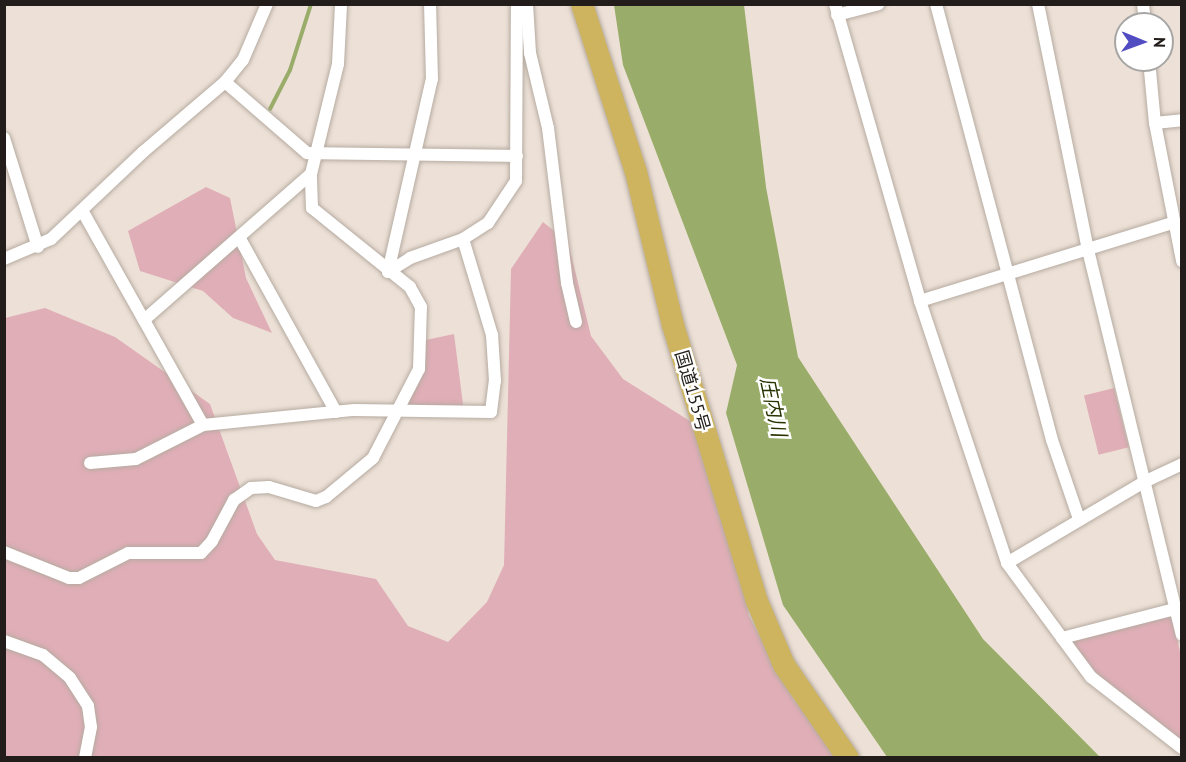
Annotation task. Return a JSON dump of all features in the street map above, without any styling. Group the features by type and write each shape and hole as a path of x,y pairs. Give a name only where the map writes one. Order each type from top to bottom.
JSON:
{"highway":[{"name":"国道155号","path":"582,4 636,172 673,325 756,599 784,665 848,758"}],"street":[{"path":"6,261 38,247 83,212 143,152 225,82 243,60 267,4"},
{"path":"4,552 69,578 79,578 128,553 188,556 201,553 212,541 234,500 251,488 269,487 316,501 326,497 374,458 419,369 421,307 410,287 388,272 312,208 311,174 338,64 341,4"},
{"path":"388,272 432,79 430,4"},
{"path":"388,272 410,258 463,239 488,223 516,181 517,4"},
{"path":"527,4 530,53 548,128 567,283 576,322"},
{"path":"879,4 836,10 920,302 1006,563 1091,677 1182,748"},
{"path":"936,4 1052,440 1079,519"},
{"path":"1038,4 1088,250 1182,635"},
{"path":"1150,72 1155,123 1172,223 1182,261"},
{"path":"225,82 307,153 314,155 415,152 517,156"},
{"path":"1155,123 1182,120"},
{"path":"4,138 38,247"},
{"path":"144,320 311,174"},
{"path":"83,212 203,425"},
{"path":"920,302 1172,223"},
{"path":"239,237 336,412"},
{"path":"90,463 136,459 203,425 336,412 400,410 491,412 495,381 492,335 463,239"},
{"path":"1006,563 1144,482 1182,464"},
{"path":"1062,638 1175,609"},
{"path":"4,641 44,655 70,678 88,706 91,727 86,758"}],"shaded area":[{"path":"206,187 230,198 246,278 272,333 233,318 203,291 140,271 128,231"},
{"path":"543,222 568,242 591,336 623,379 693,423 730,525 749,616 793,699 840,757 5,758 5,318 45,308 115,337 210,404 257,534 275,560 376,579 408,626 448,642 487,602 504,565 511,269"},
{"path":"454,334 464,412 400,410 419,369 421,341"},
{"path":"1114,388 1129,447 1099,455 1084,395"},
{"path":"1167,616 1173,620 1181,656 1181,741 1096,674 1073,645 1075,640"}],"water":[{"name":"庄内川","path":"614,5 744,5 766,187 798,357 983,639 1100,757 887,757 783,605 726,413 737,365 623,65"}],"waterway":[{"path":"270,109 290,70 311,4"}]}
